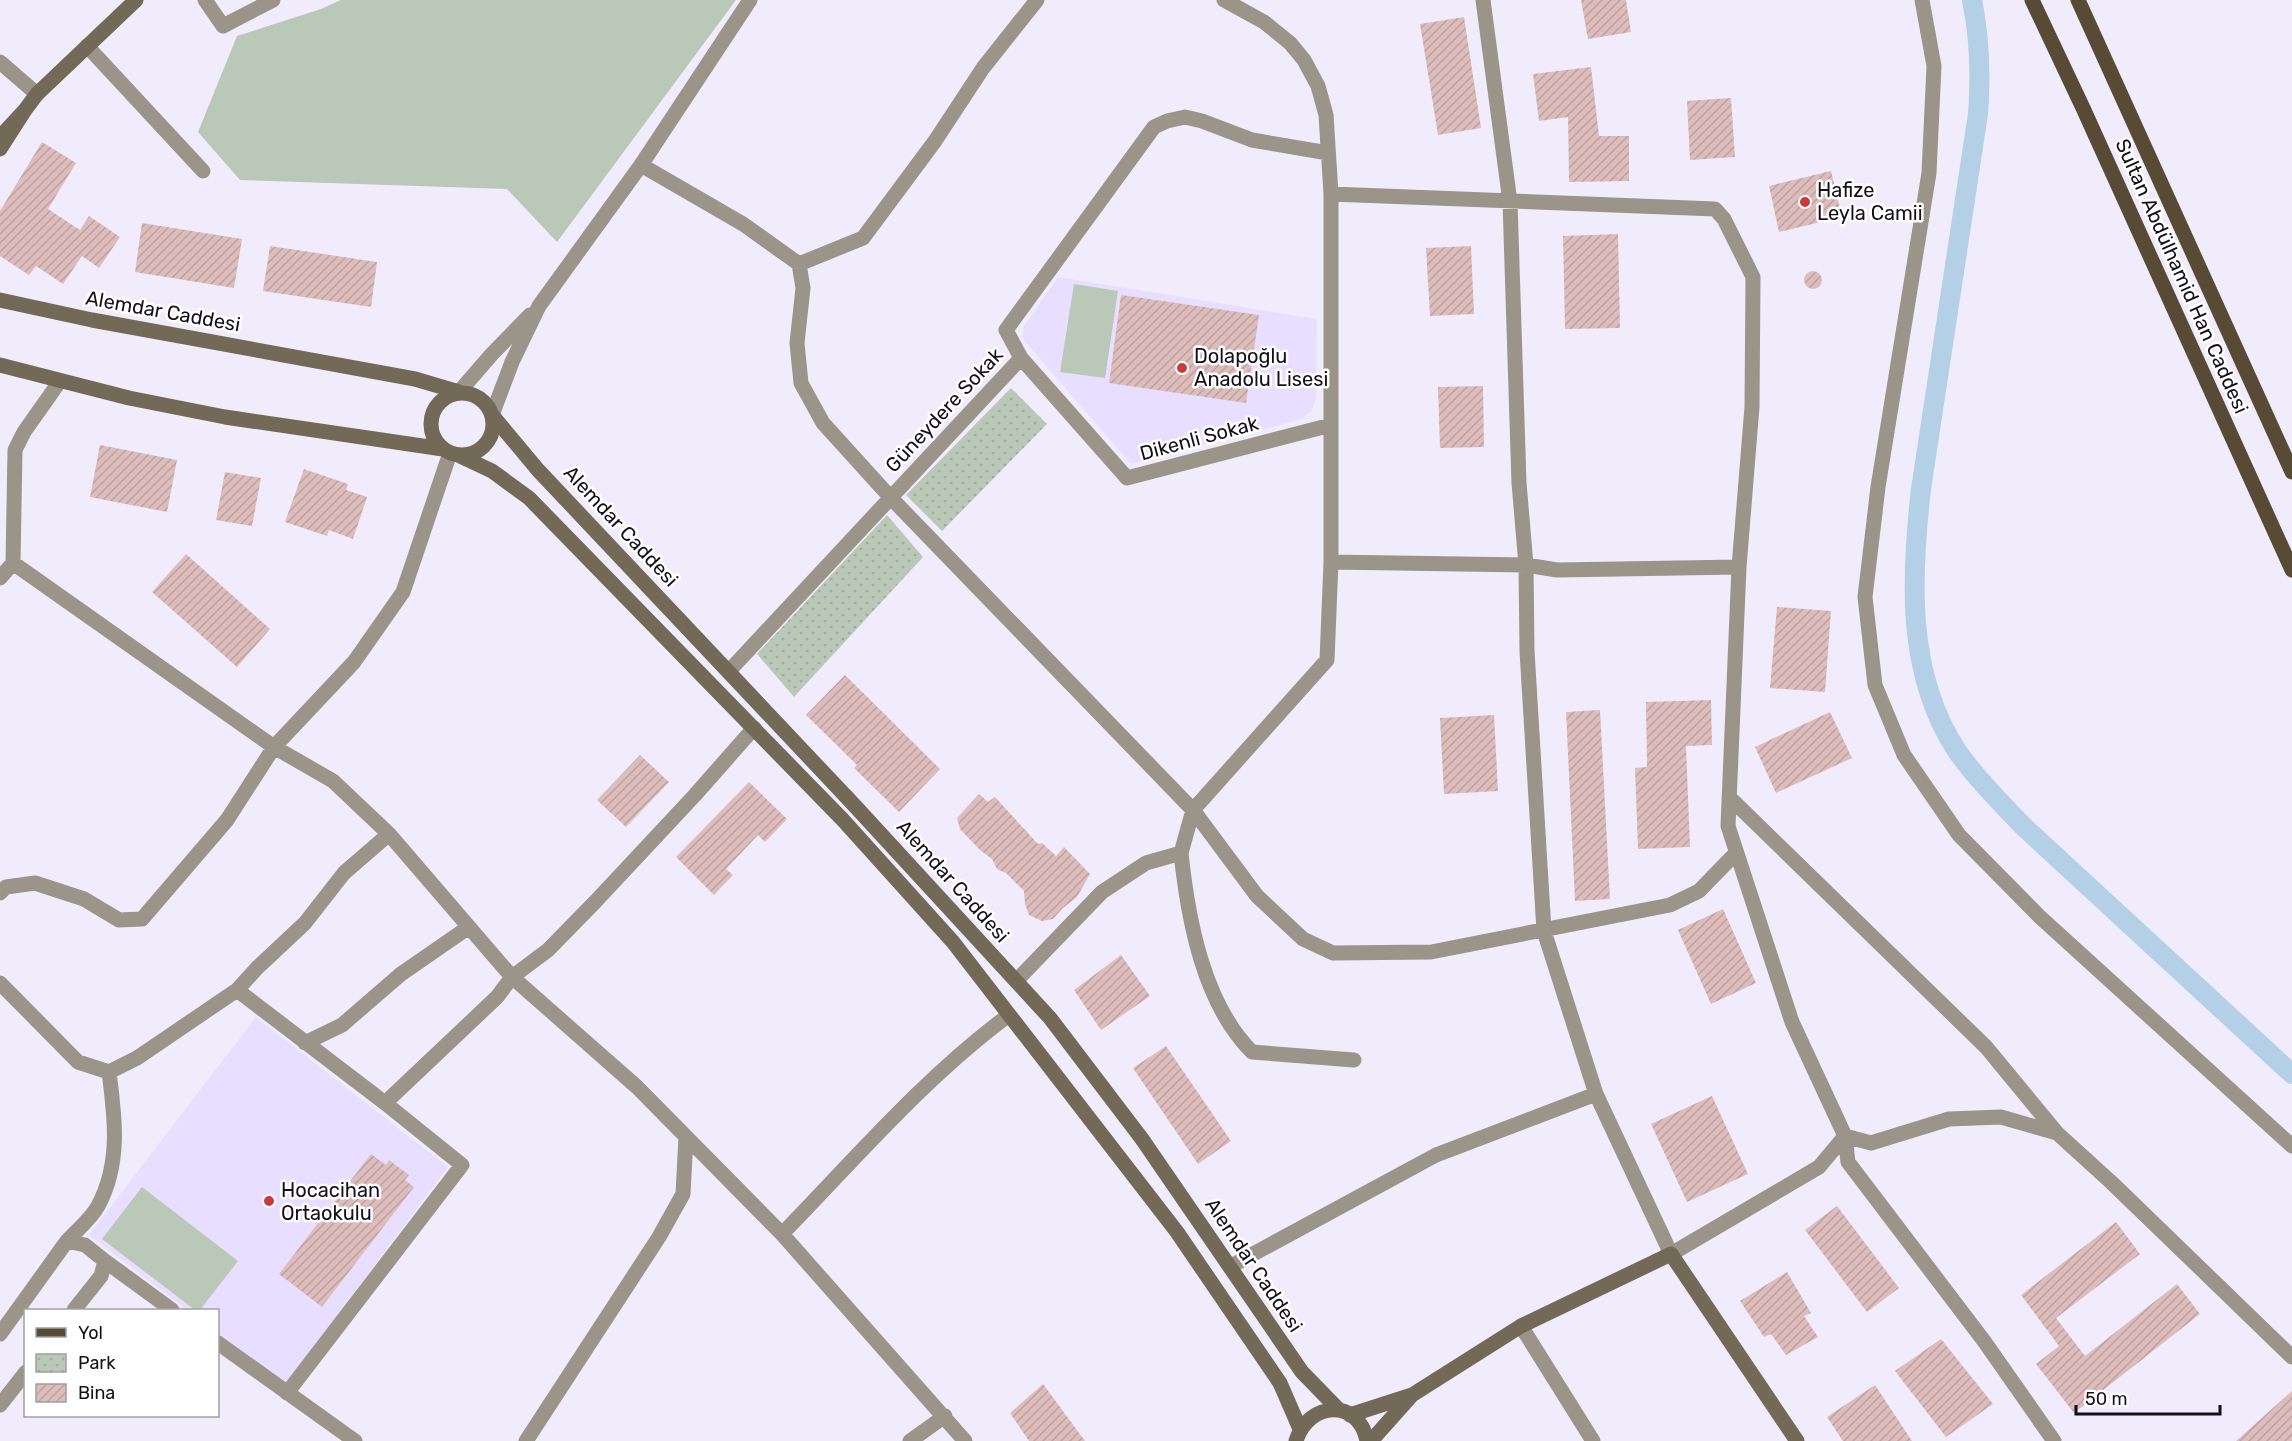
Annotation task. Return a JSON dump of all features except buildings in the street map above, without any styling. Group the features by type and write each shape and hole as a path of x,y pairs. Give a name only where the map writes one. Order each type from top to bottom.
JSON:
{"main road":[{"path":"0,149 37,94 136,0"},
{"name":"Sultan Abdülhamid Han Caddesi","path":"2032,0 2292,570"},
{"name":"Sultan Abdülhamid Han Caddesi","path":"2078,0 2292,472"},
{"path":"0,137 25,110"},
{"name":"Alemdar Caddesi","path":"0,300 92,320 395,375 436,384 459,392"},
{"name":"Alemdar Caddesi","path":"0,365 60,381 225,417 451,453 492,471 529,498 843,820 953,942 1177,1232 1280,1383 1297,1438"},
{"path":"459,392 475,395 483,400 492,415 491,435 486,444 478,451 468,454 451,453 431,432 430,421 433,411 448,395 459,392"},
{"name":"Alemdar Caddesi","path":"492,415 538,470 729,671 1050,1018 1142,1139 1302,1372 1359,1422 1369,1441"},
{"path":"1369,1441 1412,1395 1521,1326 1671,1254 1797,1441"},
{"path":"1297,1438 1307,1420 1316,1413 1328,1410 1345,1412 1412,1395"}],"street":[{"path":"205,0 223,26 273,0"},
{"path":"459,392 539,306 641,165 750,0"},
{"path":"799,264 863,238 935,141 982,68 1037,0"},
{"path":"1224,0 1263,22 1290,43 1304,60 1318,86 1326,115 1331,194 1331,562 1327,660 1193,810 1181,853 1186,897 1209,987 1239,1039 1252,1052 1354,1060"},
{"path":"1483,0 1510,202 1519,483 1526,565 1527,651 1544,931 1596,1094 1671,1254 1819,1167 1845,1136"},
{"path":"1922,0 1935,66 1929,173 1878,487 1865,597 1875,686 1904,755 1959,835 2040,917 2292,1146"},
{"path":"87,46 203,171"},
{"path":"0,62 37,94"},
{"name":"Güneydere Sokak","path":"729,671 1021,358 1006,330 1154,127 1185,117 1252,140 1328,153"},
{"path":"641,165 743,224 799,264 803,288 797,343 801,383 823,423 891,498 1193,810 1257,896 1303,939 1333,953 1431,952 1544,931 1670,904 1699,891 1735,854"},
{"path":"1331,194 1715,209 1724,219 1753,277 1752,407 1739,567 1728,826 1735,854 1792,1022 1845,1136 1848,1162 1984,1341 2054,1441"},
{"path":"492,415 512,362 539,306"},
{"name":"Dikenli Sokak","path":"1021,358 1127,478 1331,425"},
{"path":"0,578 13,563 15,450 24,432 60,381"},
{"path":"2,887 35,884 84,899 119,920 142,919 227,820 274,747 354,662 403,592 451,453"},
{"path":"1331,562 1526,565 1557,570 1739,567"},
{"path":"13,563 274,747 333,781 389,834 512,977 637,1087 782,1234 965,1441"},
{"path":"384,1104 497,997 512,977 548,950 695,795 754,728"},
{"path":"1729,797 1986,1047 2057,1133 2292,1357"},
{"path":"0,982 78,1062 110,1072 137,1058 237,990 305,923 344,873 389,834"},
{"path":"1016,981 1102,892 1146,863 1181,853"},
{"path":"305,1043 342,1025 401,974 469,927"},
{"path":"237,990 462,1165 287,1393"},
{"path":"782,1234 928,1084 973,1042 1009,1015"},
{"path":"0,1335 67,1241 98,1207 116,1141 110,1072"},
{"path":"1231,1266 1436,1155 1596,1094"},
{"path":"1845,1136 1871,1143 1949,1119 2001,1117 2057,1133"},
{"path":"526,1441 659,1237 683,1194 687,1137"},
{"path":"67,1241 85,1245 169,1309"},
{"path":"76,1309 101,1276 105,1261"},
{"path":"1521,1326 1593,1441"},
{"path":"219,1344 355,1441"},
{"path":"0,1405 24,1375"},
{"path":"910,1441 945,1416"}],"shaded area":[{"name":"Dolapoğlu Anadolu Lisesi","path":"1058,277 1317,319 1316,398 1312,410 1302,419 1131,464 1022,338 1024,326"},
{"name":"Hocacihan Ortaokulu","path":"256,1017 448,1167 285,1385 219,1335 219,1309 186,1309 89,1235"}],"green space":[{"path":"341,0 736,0 557,242 507,189 240,180 198,132 237,36 321,9"},
{"path":"1074,284 1118,291 1105,378 1060,372"},
{"path":"1011,388 1047,424 942,531 906,495"},
{"path":"887,515 923,557 794,697 757,654"},
{"path":"142,1187 238,1261 201,1309 194,1309 102,1239"}],"waterway":[{"path":"1972,0 1979,57 1978,114 1921,489 1915,556 1916,624 1928,690 1940,721 1957,751 1997,799 2023,826 2292,1074"}],"place":[{"name":"Hafize Leyla Camii","path":"1805,202"},
{"name":"Dolapoğlu Anadolu Lisesi","path":"1182,368"},
{"name":"Hocacihan Ortaokulu","path":"269,1201"}]}
